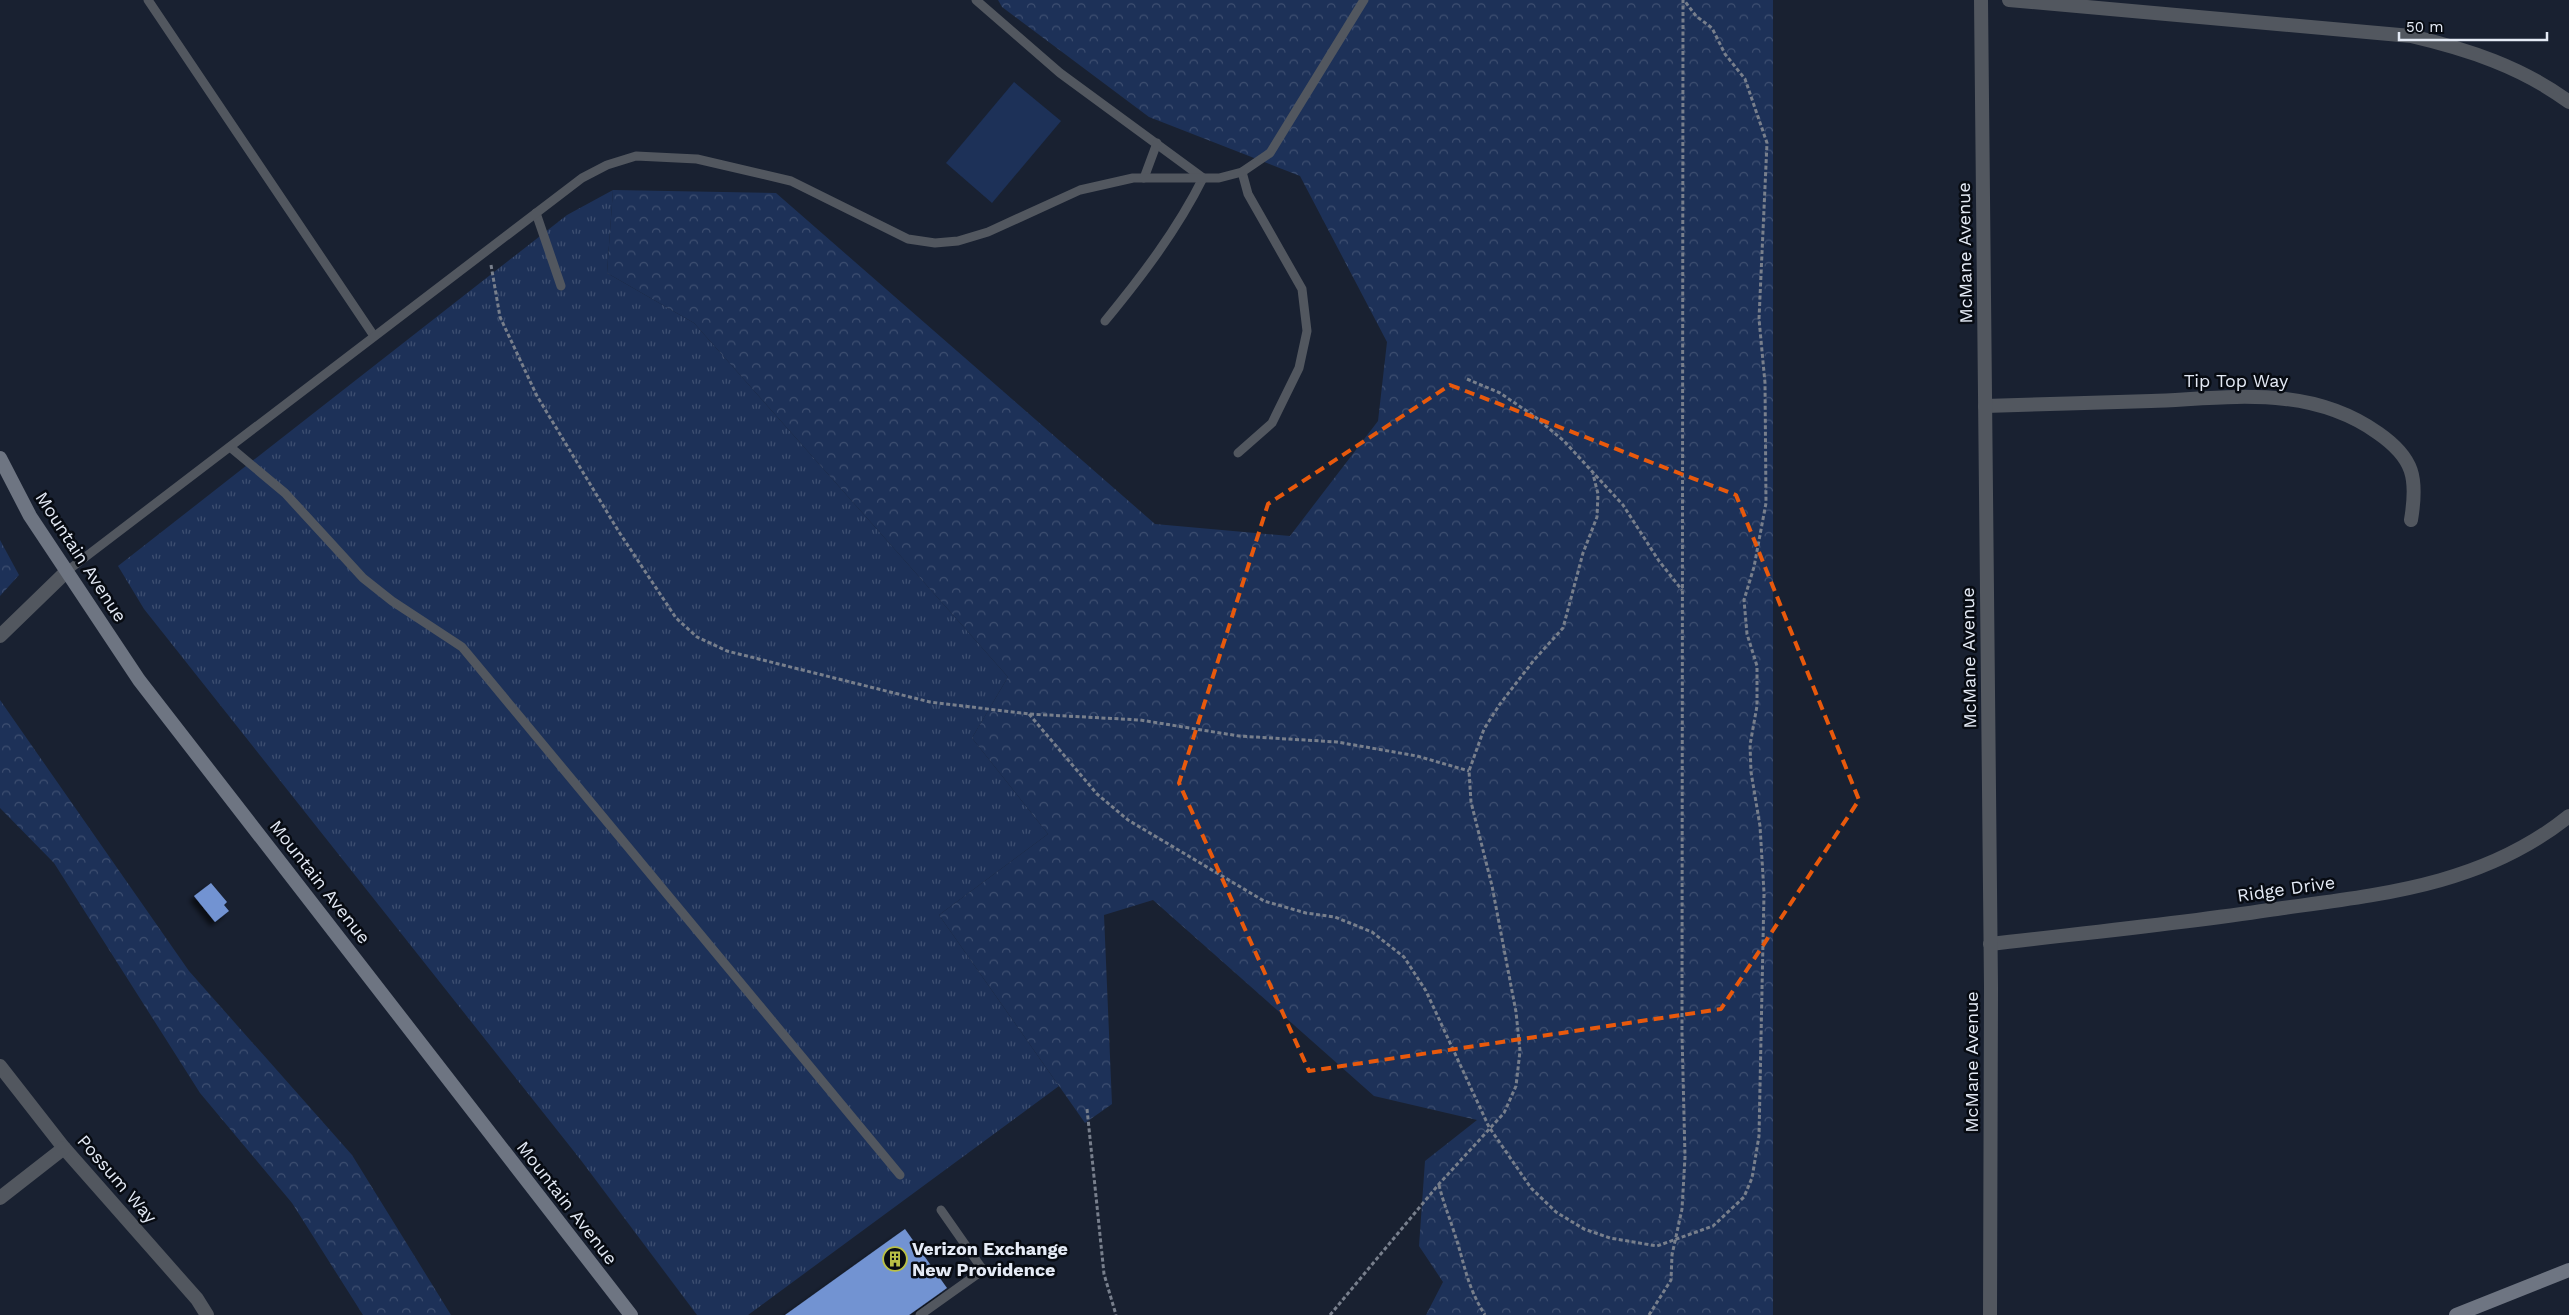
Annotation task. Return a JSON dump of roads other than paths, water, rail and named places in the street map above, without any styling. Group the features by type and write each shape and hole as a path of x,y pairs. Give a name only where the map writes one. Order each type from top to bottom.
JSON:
{"main road":[{"name":"Mountain Avenue","path":"0,458 30,516 139,680 631,1315"},
{"path":"2456,1315 2569,1270"}],"street":[{"name":"McMane Avenue","path":"1981,0 1990,944 1990,1315"},
{"path":"2009,0 2411,36 2451,45 2490,58 2527,76 2569,102"},
{"name":"Tip Top Way","path":"1985,406 2274,397 2324,405 2367,425 2396,448 2408,462 2414,477 2416,494 2411,520"},
{"path":"0,636 67,572"},
{"name":"Ridge Drive","path":"1990,944 2216,918 2403,892 2445,880 2486,865 2525,845 2569,816"},
{"name":"Possum Way","path":"0,1066 64,1148 197,1299 207,1315"},
{"path":"0,1198 64,1148"}],"lane":[{"path":"148,0 374,336"},
{"path":"976,0 1060,73 1203,178"},
{"path":"67,572 582,178 608,165 636,156 667,156 731,165 790,181 908,239 935,243 958,241 988,232 1080,190 1132,178 1219,178 1242,172 1270,153 1364,0"},
{"path":"1144,178 1157,143"},
{"path":"1238,453 1272,423 1299,368 1308,331 1302,289 1248,194 1242,172"},
{"path":"1105,321 1150,267 1191,202 1203,178"},
{"path":"536,213 561,286"},
{"path":"230,447 285,494 363,578 392,601 462,647 900,1175"},
{"path":"920,1315 983,1270 941,1210"}],"place":[{"name":"Verizon Exchange New Providence","path":"895,1259"}]}
